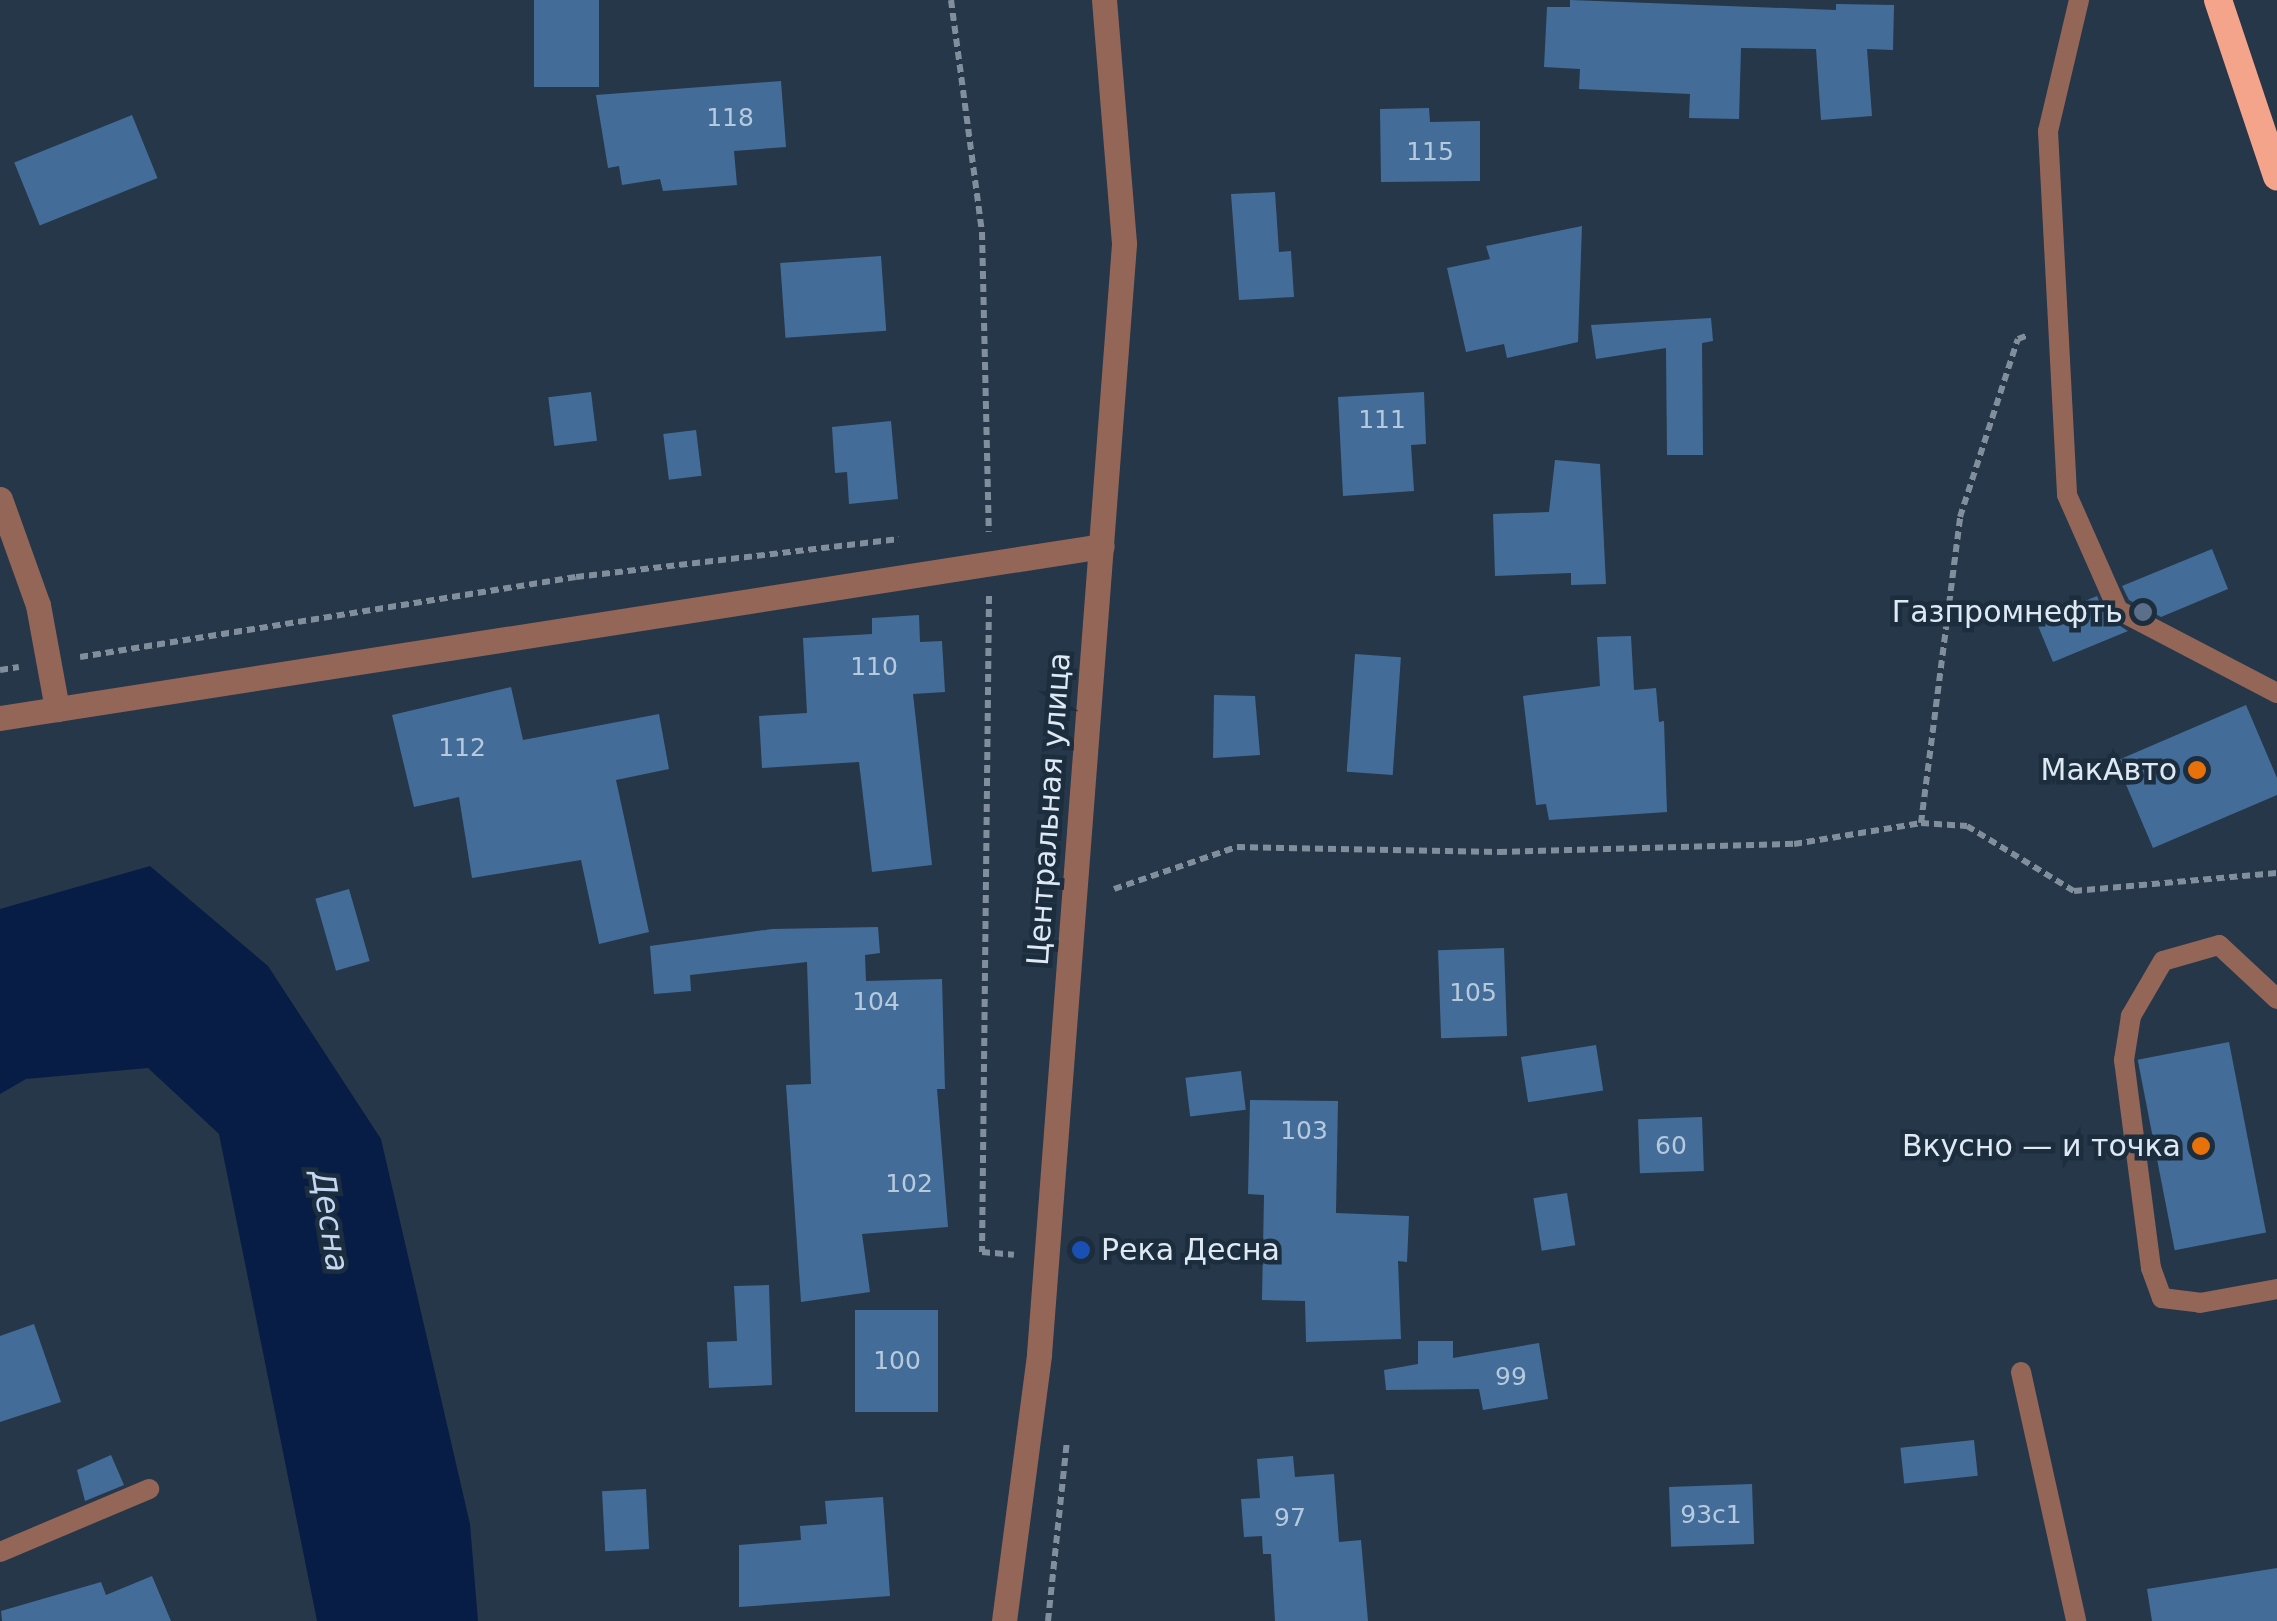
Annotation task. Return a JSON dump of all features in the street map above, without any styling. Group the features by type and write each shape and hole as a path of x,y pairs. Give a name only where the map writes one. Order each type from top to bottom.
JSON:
{"highway":[{"path":"2218,0 2277,176"}],"street":[{"name":"Центральная улица","path":"1004,1621 1039,1354 1124,243 1104,0"},
{"path":"0,499 50,662 56,709"},
{"path":"0,718 1102,546"}],"lane":[{"path":"2079,0 2048,130 2067,495 2118,610 2277,693"},
{"path":"2277,999 2219,945 2163,961 2130,1016 2124,1060 2151,1268 2162,1298 2200,1303 2277,1289"},
{"path":"2021,1372 2076,1621"},
{"path":"0,1552 149,1490"}],"path":[{"path":"951,0 982,232 989,528 986,543"},
{"path":"1921,823 1960,518 2018,339 2058,325"},
{"path":"970,530 989,528"},
{"path":"0,670 576,577 910,537"},
{"path":"990,590 982,1252 1019,1256 1018,1273"},
{"path":"1114,888 1237,846 1499,852 1774,844 1921,823 1967,826 2074,891 2277,872"},
{"path":"1048,1621 1068,1427"}],"water":[{"name":"Десна","path":"150,866 268,966 381,1139 470,1524 478,1621 317,1621 219,1134 148,1068 26,1079 0,1094 0,909"}],"building":[{"path":"534,0 599,0 599,87 534,87"},
{"path":"1570,0 1836,10 1836,4 1894,5 1893,50 1867,49 1872,116 1821,120 1816,49 1741,48 1739,119 1689,118 1690,94 1579,89 1580,69 1544,67 1547,7 1570,7"},
{"path":"781,81 786,147 734,151 737,185 663,191 660,179 622,185 619,166 608,168 596,95"},
{"path":"1429,108 1430,122 1480,121 1480,181 1381,182 1380,109"},
{"path":"132,115 157,178 40,226 14,163"},
{"path":"1275,192 1279,252 1291,251 1294,297 1239,300 1231,194"},
{"path":"1582,226 1578,342 1507,358 1504,344 1466,352 1447,268 1490,259 1486,246"},
{"path":"881,256 886,331 785,338 780,263"},
{"path":"1711,318 1713,341 1702,343 1703,455 1667,455 1666,348 1596,359 1591,325"},
{"path":"591,392 597,441 554,446 548,397"},
{"path":"1424,392 1426,444 1411,445 1414,491 1343,496 1338,397"},
{"path":"891,421 898,499 849,504 847,472 835,473 832,427"},
{"path":"696,430 702,476 669,480 663,434"},
{"path":"1555,460 1600,464 1606,584 1571,585 1571,573 1495,576 1493,514 1549,512"},
{"path":"2212,549 2228,589 2161,617 2129,600 2122,586"},
{"path":"2097,596 2106,617 2128,631 2053,662 2036,621"},
{"path":"919,615 920,642 942,641 945,692 913,694 932,865 872,872 859,762 762,768 759,716 807,713 803,638 872,634 872,618"},
{"path":"1631,636 1634,690 1656,688 1659,722 1664,721 1667,812 1549,820 1546,804 1536,805 1523,696 1600,686 1597,637"},
{"path":"1355,654 1401,657 1393,775 1347,772"},
{"path":"511,687 523,740 659,714 669,769 616,780 649,932 599,944 581,860 472,878 459,797 414,807 392,715"},
{"path":"1214,695 1255,696 1260,755 1213,758"},
{"name":"МакАвто","path":"2246,705 2277,778 2277,795 2153,848 2116,761"},
{"path":"349,889 370,961 336,971 315,899"},
{"path":"878,927 880,953 865,955 866,981 942,979 945,1089 937,1089 948,1227 862,1234 870,1292 801,1302 786,1085 811,1084 807,962 690,975 691,991 654,994 650,946 772,929"},
{"path":"1504,948 1507,1036 1441,1038 1438,950"},
{"name":"Вкусно — и точка","path":"2229,1042 2266,1232 2175,1250 2138,1060"},
{"path":"1596,1045 1603,1090 1528,1102 1521,1057"},
{"path":"1241,1071 1246,1110 1190,1117 1185,1078"},
{"path":"1250,1100 1338,1101 1336,1213 1409,1216 1407,1262 1398,1261 1401,1339 1306,1342 1305,1301 1262,1300 1264,1195 1248,1194"},
{"path":"1702,1117 1704,1171 1640,1173 1638,1119"},
{"path":"1567,1193 1575,1245 1542,1251 1533,1198"},
{"path":"769,1285 772,1385 709,1388 707,1342 737,1341 734,1286"},
{"path":"855,1310 938,1310 938,1412 855,1412"},
{"path":"34,1324 61,1402 0,1422 0,1336"},
{"path":"1418,1341 1453,1341 1453,1358 1539,1343 1548,1399 1483,1410 1479,1389 1386,1390 1384,1370 1418,1364"},
{"path":"1974,1440 1978,1476 1904,1484 1900,1448"},
{"path":"111,1455 124,1485 85,1501 77,1470"},
{"path":"1293,1456 1295,1477 1334,1474 1339,1542 1361,1540 1368,1621 1275,1621 1271,1554 1263,1554 1262,1536 1244,1537 1241,1499 1260,1498 1257,1459"},
{"path":"1752,1484 1754,1544 1671,1547 1669,1487"},
{"path":"646,1489 649,1549 605,1551 602,1491"},
{"path":"883,1497 890,1596 739,1607 739,1545 801,1540 800,1526 827,1524 825,1501"},
{"path":"2277,1568 2277,1621 2152,1621 2147,1589"},
{"path":"152,1576 171,1621 2,1621 1,1611 101,1582 106,1595"}],"place":[{"name":"Газпромнефть","path":"2143,612"},
{"name":"МакАвто","path":"2197,770"},
{"name":"Вкусно — и точка","path":"2201,1146"},
{"name":"Река Десна","path":"1081,1250"}]}
